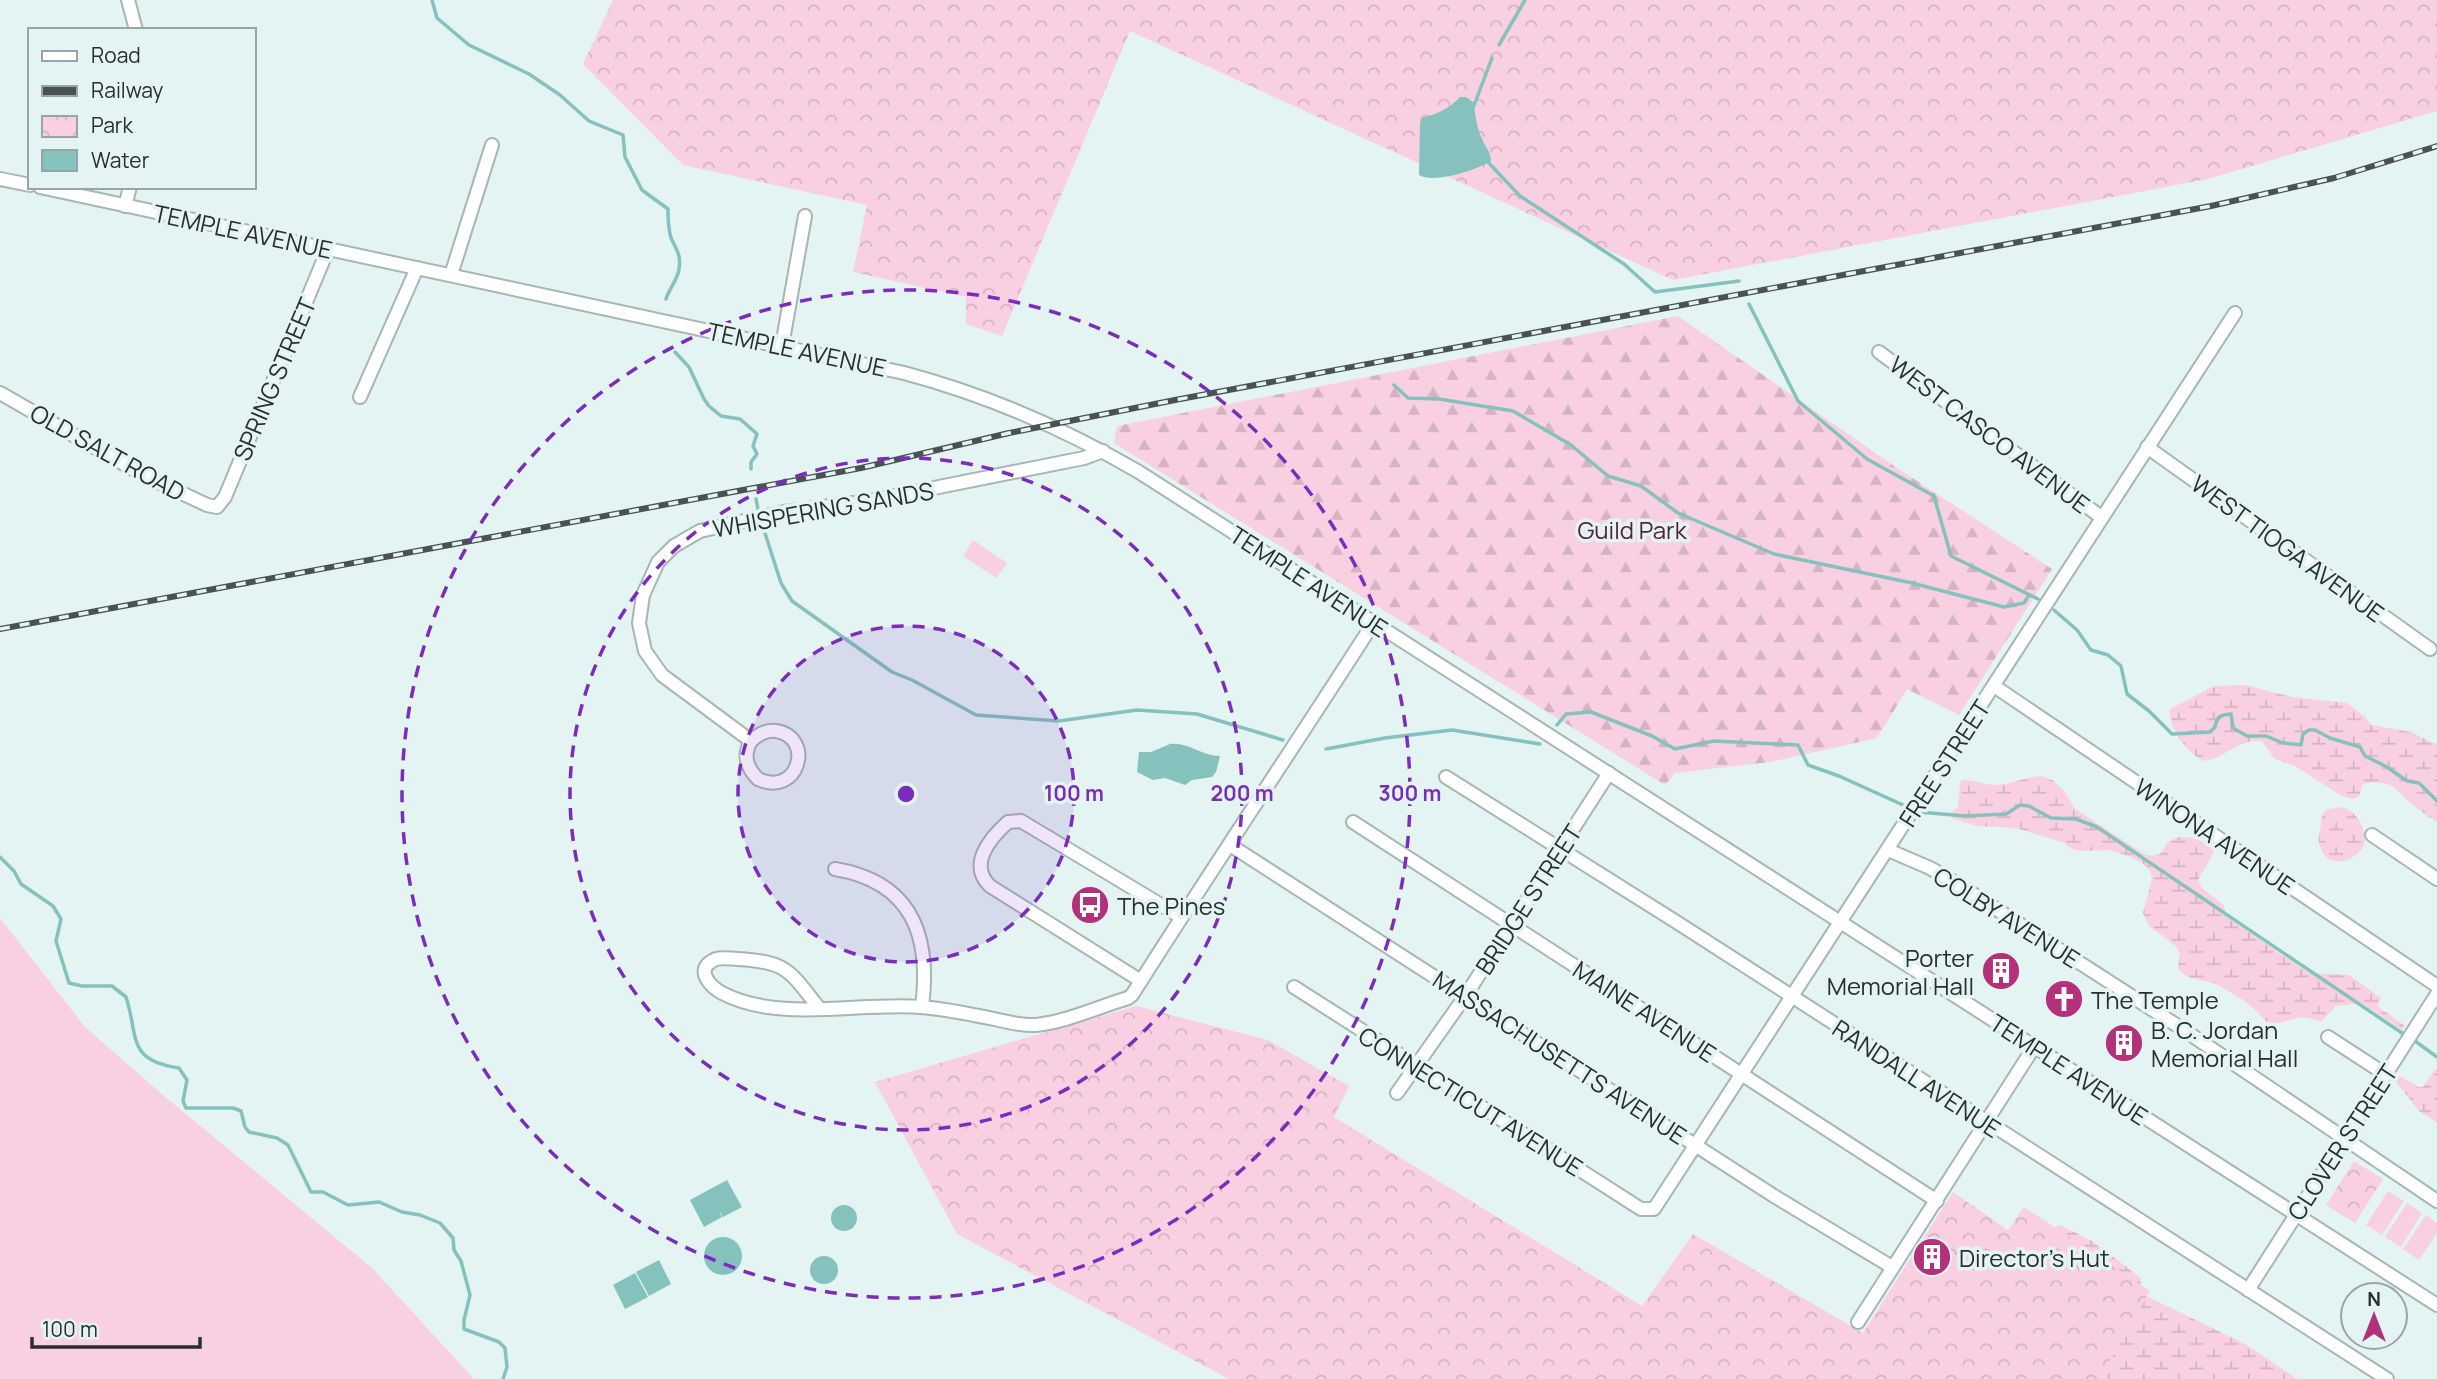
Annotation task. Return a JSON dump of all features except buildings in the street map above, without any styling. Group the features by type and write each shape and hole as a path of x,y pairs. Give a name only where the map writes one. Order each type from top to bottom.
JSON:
{"street":[{"path":"128,0 135,28"},
{"path":"451,275 492,145"},
{"path":"0,178 28,185"},
{"name":"TEMPLE AVENUE","path":"49,189 905,373 958,388 1063,431 1139,472 2437,1306"},
{"path":"125,206 129,189"},
{"path":"782,346 805,216"},
{"name":"SPRING STREET","path":"217,507 223,501 328,249"},
{"path":"359,397 417,268"},
{"name":"FREE STREET","path":"1651,1210 1660,1203 1695,1144 1743,1075 2235,313"},
{"name":"WEST CASCO AVENUE","path":"1879,352 2101,517"},
{"name":"OLD SALT ROAD","path":"0,393 143,475 207,505 217,507"},
{"name":"WEST TIOGA AVENUE","path":"2147,447 2430,649"},
{"name":"WHISPERING SANDS","path":"751,741 682,692 653,665 645,651 639,623 643,595 657,562 674,546 700,531 784,512 869,501 982,480 1084,458 1102,451"},
{"path":"819,1008 792,976 773,963 721,958 706,966 705,977 712,986 746,1002 771,1008 819,1008 922,1007 1017,1024 1039,1024 1128,998 1374,622"},
{"name":"WINONA AVENUE","path":"1994,686 2437,986"},
{"path":"772,730 789,736 798,750 795,771 790,777 776,783 758,779 747,764 746,755 751,741 757,735 772,730"},
{"name":"BRIDGE STREET","path":"1397,1093 1466,995 1609,773"},
{"name":"RANDALL AVENUE","path":"1447,777 2387,1379"},
{"path":"1141,981 990,886 980,870 980,859 985,850 1008,822 1020,821 1181,917"},
{"name":"MAINE AVENUE","path":"1353,822 1937,1201"},
{"path":"2372,835 2437,879"},
{"name":"MASSACHUSETTS AVENUE","path":"1230,845 1774,1196 1892,1267"},
{"name":"COLBY AVENUE","path":"1888,850 1930,868 1959,885 2185,1030 2437,1201"},
{"path":"835,869 858,873 875,880 897,896 906,909 917,929 925,958 926,979 922,1007"},
{"name":"CONNECTICUT AVENUE","path":"1294,987 1641,1209 1651,1210"},
{"name":"CLOVER STREET","path":"2248,1290 2437,994"},
{"path":"2328,1038 2385,1074"},
{"path":"1858,1322 2034,1047"}],"green space":[{"path":"613,0 2437,0 2437,111 2208,179 1673,280 1130,31 1002,336 966,324 966,297 853,272 867,205 683,165 583,64"},
{"name":"Guild Park","path":"1678,316 1897,468 2052,569 1959,715 1907,689 1877,738 1770,762 1675,773 1665,785 1114,443 1117,426"},
{"path":"973,540 1007,563 996,578 963,556"},
{"path":"2245,685 2292,697 2347,703 2371,725 2411,732 2437,745 2437,822 2394,788 2382,783 2363,784 2359,796 2353,799 2342,796 2295,766 2275,759 2262,741 2246,742 2204,761 2198,757 2185,746 2175,732 2170,709 2214,686"},
{"path":"2042,776 2054,781 2064,791 2075,809 2146,855 2158,855 2169,842 2178,837 2208,844 2214,852 2198,880 2201,887 2223,905 2228,918 2309,973 2349,975 2381,998 2377,1006 2404,1025 2403,1030 2362,1003 2336,1006 2321,1022 2298,1018 2268,1023 2242,999 2216,984 2189,977 2178,968 2180,954 2176,946 2149,926 2143,913 2152,879 2150,870 2142,863 2109,850 2071,849 2064,843 2016,828 1976,826 1952,818 1953,811 1958,807 1962,780 1996,785"},
{"path":"2343,807 2354,814 2362,826 2364,846 2348,860 2335,861 2321,850 2319,836 2324,812"},
{"path":"0,918 85,1027 372,1268 474,1379 0,1379"},
{"path":"1136,1006 1268,1040 1349,1086 1334,1117 1642,1306 1693,1234 1863,1333 1953,1192 2008,1230 2024,1207 2150,1291 2100,1379 1229,1379 957,1234 875,1082"},
{"path":"2437,1067 2437,1123 2419,1111 2392,1077 2394,1073 2423,1087"},
{"path":"2354,1161 2383,1179 2355,1223 2326,1205"},
{"path":"2388,1191 2404,1201 2382,1235 2366,1225"},
{"path":"2407,1203 2422,1213 2401,1247 2385,1237"},
{"path":"2426,1215 2437,1223 2437,1233 2419,1260 2403,1249"},
{"path":"2060,1225 2092,1241 2141,1278 2140,1293 2245,1344 2297,1379 2085,1379 2047,1230"}],"water":[{"path":"1460,97 1466,97 1474,103 1479,130 1491,161 1466,172 1444,177 1419,175 1422,118 1452,105"},
{"path":"1170,744 1220,756 1216,772 1212,777 1192,780 1185,785 1165,778 1153,780 1137,772 1139,752 1151,752"},
{"path":"727,1180 742,1207 723,1217 719,1210 722,1217 704,1227 690,1200"},
{"path":"844,1205 853,1209 857,1218 853,1227 844,1231 835,1227 831,1218 835,1209"},
{"path":"723,1237 737,1242 742,1256 737,1270 723,1275 709,1270 704,1256 709,1242"},
{"path":"824,1256 834,1260 838,1270 834,1280 824,1284 814,1280 810,1270 814,1260"},
{"path":"659,1260 671,1284 649,1296 636,1272"},
{"path":"635,1273 648,1297 625,1309 613,1285"}],"waterway":[{"path":"432,0 437,18 469,45 529,74 560,95 589,121 623,135 625,157 642,190 668,209 670,235 680,261 677,276 666,299"},
{"path":"1499,45 1525,0"},
{"path":"1473,108 1492,58"},
{"path":"1487,161 1520,196 1624,264 1655,292 1739,281"},
{"path":"1749,304 1798,401 1867,459 1934,496 1951,556 2038,599"},
{"path":"675,352 689,367 709,406 721,416 740,419 757,434 753,446 757,454 751,462 751,469"},
{"path":"1394,385 1408,398 1439,399 1513,411 1571,445 1608,476 1641,486 1678,513 1774,554 1912,583 2004,607 2024,603 2029,595"},
{"path":"756,499 758,509"},
{"path":"763,527 781,583 792,601 892,672 976,715 1059,721 1137,710 1197,714 1283,740"},
{"path":"2054,610 2077,630 2091,650 2108,655 2121,666 2127,694 2172,734 2210,732 2220,717 2231,714 2233,728 2247,736 2266,736 2283,743 2301,745 2303,734 2315,730 2330,738 2360,747 2365,756 2407,781 2419,783 2437,801"},
{"path":"1557,725 1566,714 1591,712 1652,736 1675,749 1714,741 1798,745 1808,765 1903,805"},
{"path":"1326,749 1452,730 1540,744"},
{"path":"1919,812 1965,816 2006,814 2020,805 2029,806 2051,818 2076,819 2097,827 2405,1035"},
{"path":"0,857 14,871 21,884 53,906 61,919 56,941 69,983 112,986 126,997 142,1053 162,1064 179,1068 187,1080 183,1101 186,1108 233,1108 241,1111 249,1132 277,1138 288,1145 311,1192 323,1192 348,1205 379,1202 440,1223 453,1238 454,1250 461,1261 470,1295 464,1329 499,1342 505,1348 507,1367 503,1379"},
{"path":"2415,1041 2437,1057"}],"railway":[{"path":"0,629 861,468 1009,433 1175,400 2211,206 2334,178 2437,146"}],"place":[{"name":"The Pines","path":"1090,905"},
{"name":"Porter Memorial Hall","path":"2001,971"},
{"name":"The Temple","path":"2064,999"},
{"name":"B. C. Jordan Memorial Hall","path":"2124,1043"},
{"name":"Director's Hut","path":"1932,1257"}]}
